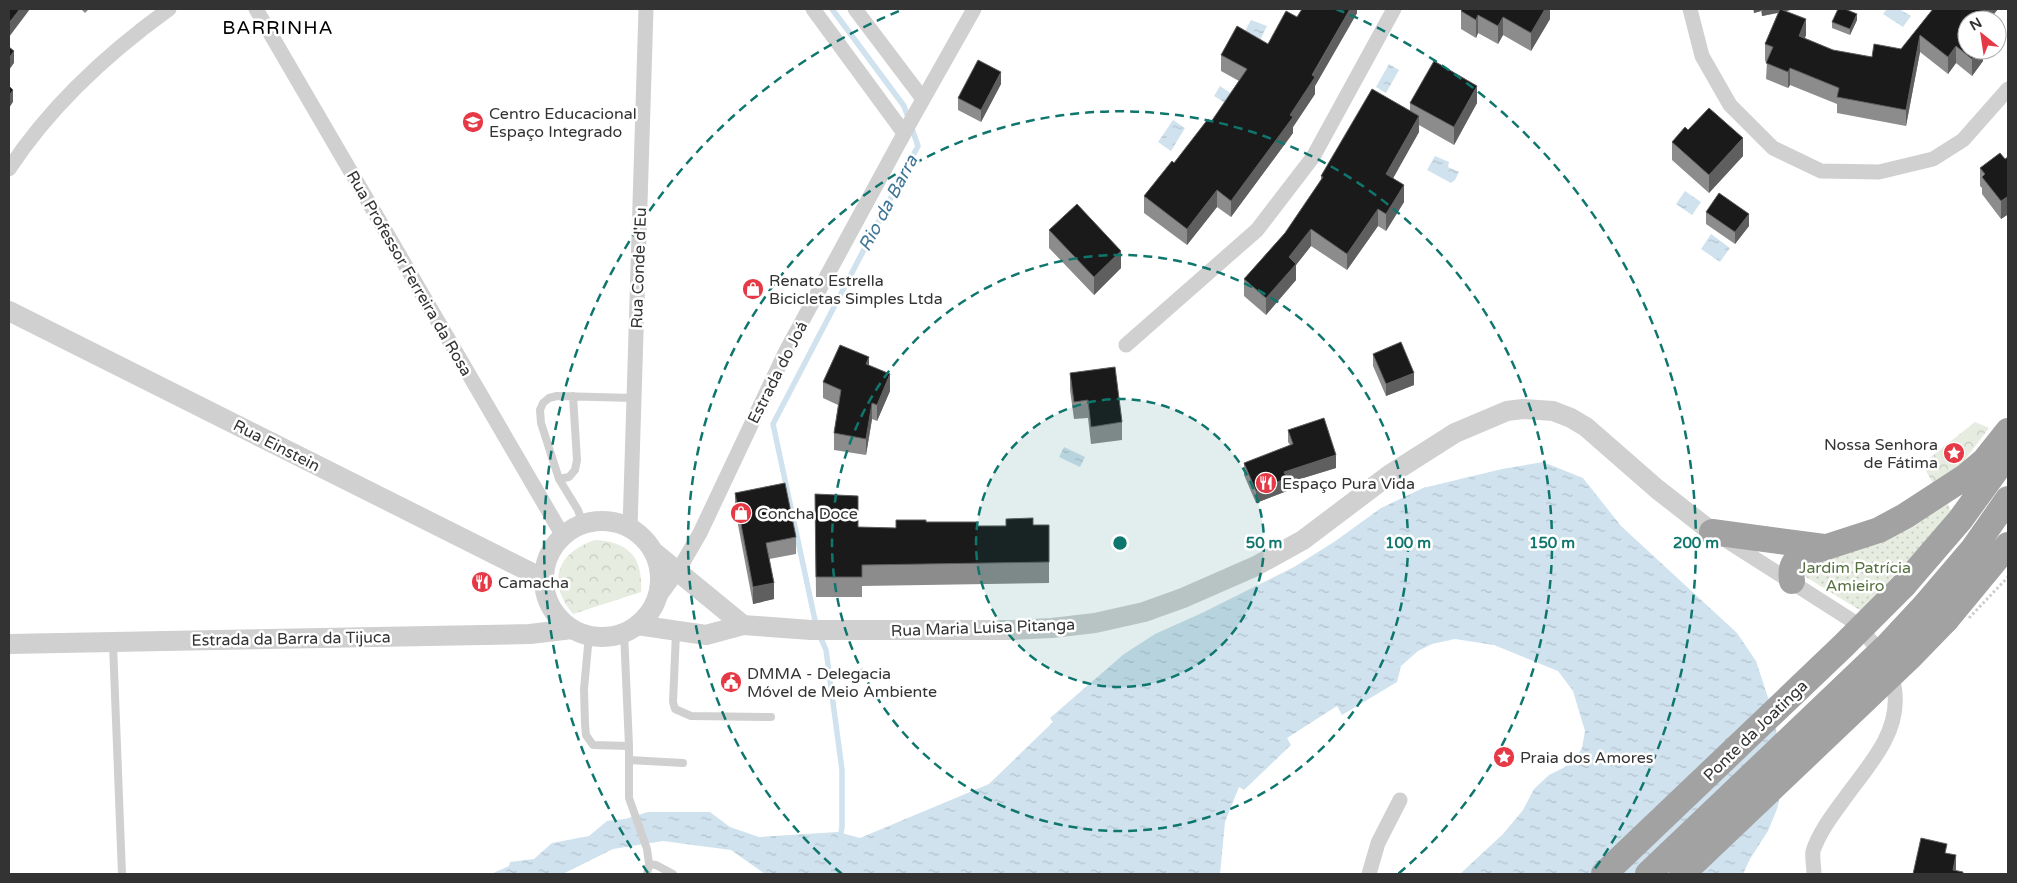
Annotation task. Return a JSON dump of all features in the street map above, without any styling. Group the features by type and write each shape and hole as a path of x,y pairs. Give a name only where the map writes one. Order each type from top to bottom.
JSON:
{"highway":[{"path":"1792,581 1790,571 1796,559 1879,530 1905,516 1971,472 1984,461 2008,431"},
{"name":"Ponte da Joatinga","path":"1604,874 1843,646 1904,585 1960,520 2008,454"},
{"path":"1682,874 1912,655 1972,550 2008,500"},
{"path":"1712,532 1827,547"},
{"path":"1936,611 2008,545"},
{"name":"Ponte da Joatinga","path":"1648,874 1887,646 1936,611"}],"street":[{"path":"9,169 47,118 87,75 169,9"},
{"name":"Rua Professor Ferreira da Rosa","path":"256,9 563,536"},
{"name":"Rua Conde d'Eu","path":"630,528 646,9"},
{"path":"812,9 905,131"},
{"path":"856,9 922,101"},
{"name":"Estrada do Joá","path":"654,604 678,571 700,533 786,351 905,131 974,9"},
{"path":"1126,345 1257,230 1313,157 1394,9"},
{"path":"1690,9 1702,56 1730,105 1773,148 1822,171 1879,172 1933,159 1963,140 2008,89"},
{"name":"Rua Einstein","path":"9,311 544,579"},
{"name":"Rua Maria Luisa Pitanga","path":"630,629 676,631 706,635 743,625 819,630 915,631 1052,628 1095,623 1144,612 1183,598 1256,566 1303,540 1389,475 1455,433 1507,411 1524,409 1553,411 1571,418 1586,427 1657,489 1712,532 1851,620 1870,637 1890,669 1895,685 1895,714 1884,742 1823,829 1813,853 1814,874"},
{"path":"654,552 660,578 659,592 647,616 630,629 607,636 581,632 561,619 552,608 546,594 544,579 549,556 555,545 563,536 582,525 607,521 630,528 644,538 654,552 743,625"},
{"path":"706,635 714,603"},
{"name":"Estrada da Barra da Tijuca","path":"9,644 581,632"},
{"path":"1369,874 1378,843 1400,800"}],"lane":[{"path":"582,525 578,510 559,479 541,423 540,410 543,403 549,398 573,396 634,398"},
{"path":"559,479 569,477 575,470 577,460 573,396"},
{"path":"630,629 629,798 647,849 649,864 647,874"},
{"path":"676,631 673,702 675,709 691,716 771,717"},
{"path":"581,632 586,735 593,745 629,746"},
{"path":"113,642 122,874"},
{"path":"629,760 683,763"},
{"path":"649,864 656,865 673,874"}],"green space":[{"path":"1975,422 1989,428 1960,466 1934,485 1922,464"},
{"name":"Jardim Patrícia Amieiro","path":"1948,504 1951,511 1924,544 1861,611 1798,572 1802,563"},
{"path":"595,540 617,544 632,554 640,570 641,592 573,614 560,591 558,580 560,570 564,561 571,553"}],"water":[{"path":"1887,9 1899,9 1911,16 1903,27 1883,14"},
{"path":"1251,20 1267,26 1259,42 1243,35"},
{"path":"1389,64 1399,70 1386,93 1376,87"},
{"path":"1220,86 1236,97 1230,106 1214,96"},
{"path":"1173,120 1185,128 1171,151 1158,142"},
{"path":"1435,156 1449,162 1448,167 1459,172 1451,183 1427,170"},
{"path":"1685,191 1701,202 1692,215 1676,204"},
{"path":"1711,234 1730,248 1720,262 1701,249"},
{"path":"1064,447 1085,457 1080,467 1059,457"},
{"path":"1543,462 1583,478 1621,526 1737,633 1756,661 1774,716 1781,761 1782,788 1777,809 1768,831 1743,874 1460,874 1503,834 1523,810 1534,789 1549,775 1575,759 1582,748 1585,731 1573,691 1558,671 1494,645 1455,639 1432,644 1418,651 1401,666 1397,682 1342,715 1337,706 1287,738 1291,745 1244,790 1239,787 1225,822 1220,874 765,874 731,850 663,841 613,849 563,874 491,874 509,866 510,862 534,859 552,843 589,836 607,821 625,819 648,812 710,812 730,827 759,837 838,832 860,838 989,784 1053,722 1050,718 1124,654 1155,634 1294,567 1334,542 1381,508 1423,488 1502,469"}],"building":[{"path":"9,9 20,9 9,23"},
{"path":"1302,9 1350,9 1312,75 1315,77 1290,115 1293,117 1231,201 1217,190 1187,229 1144,196 1172,161 1174,163 1208,119 1211,122 1247,69 1221,55 1237,26 1268,44 1286,11 1297,17"},
{"path":"1463,9 1545,9 1531,33 1503,17 1498,26 1478,15 1476,20 1461,11"},
{"path":"1780,9 1806,19 1799,36 1833,50 1872,57 1874,44 1901,49 1933,9 1985,9 1957,10 1957,47 1948,57 1920,35 1906,110 1837,97 1839,88 1790,68 1788,72 1766,63 1773,47 1765,44"},
{"path":"1838,9 1845,9 1857,14 1850,29 1832,22"},
{"path":"9,47 14,51 9,58"},
{"path":"978,60 1001,72 981,110 958,98"},
{"path":"1434,61 1477,86 1454,127 1410,103"},
{"path":"9,86 13,90 9,96"},
{"path":"1372,89 1419,116 1386,174 1404,185 1386,214 1378,209 1347,254 1311,229 1289,257 1296,264 1266,298 1244,279 1285,233 1323,177 1321,176"},
{"path":"1709,108 1743,138 1709,175 1672,142 1685,127 1688,130"},
{"path":"2000,153 2005,159 2008,157 2008,199 2007,197 2001,201 1982,177 1985,174 1980,168"},
{"path":"1719,193 1749,214 1735,232 1706,212"},
{"path":"1077,204 1121,251 1094,277 1049,230"},
{"path":"1401,342 1414,373 1386,384 1373,354"},
{"path":"840,345 869,357 866,364 890,374 877,405 872,403 866,439 834,433 841,390 823,382"},
{"path":"1115,367 1122,422 1091,427 1088,400 1074,402 1070,373"},
{"path":"1324,418 1336,455 1284,472 1287,478 1256,491 1244,463 1293,444 1288,430"},
{"path":"785,483 796,537 766,543 774,583 753,587 735,493"},
{"path":"815,494 858,496 858,527 896,528 896,520 977,522 977,526 1006,526 1006,519 1033,518 1033,525 1049,525 1049,562 862,565 862,577 816,577"},
{"path":"1921,838 1947,844 1945,853 1956,855 1953,870 1963,872 1963,874 1913,874"}],"waterway":[{"name":"Rio da Barra","path":"816,625 773,424 918,146 904,106 832,9"},
{"name":"Rio da Barra","path":"819,634 826,650 842,770 842,827 840,839"}],"place":[{"name":"Centro Educacional Espaço Integrado","path":"473,122"},
{"name":"Renato Estrella Bicicletas Simples Ltda","path":"753,289"},
{"name":"Nossa Senhora de Fátima","path":"1954,453"},
{"name":"Espaço Pura Vida","path":"1266,483"},
{"name":"Concha Doce","path":"741,513"},
{"name":"Camacha","path":"482,582"},
{"name":"DMMA - Delegacia Móvel de Meio Ambiente","path":"731,682"},
{"name":"Praia dos Amores","path":"1504,757"}],"district":[{"name":"BARRINHA","path":"278,27"}]}
